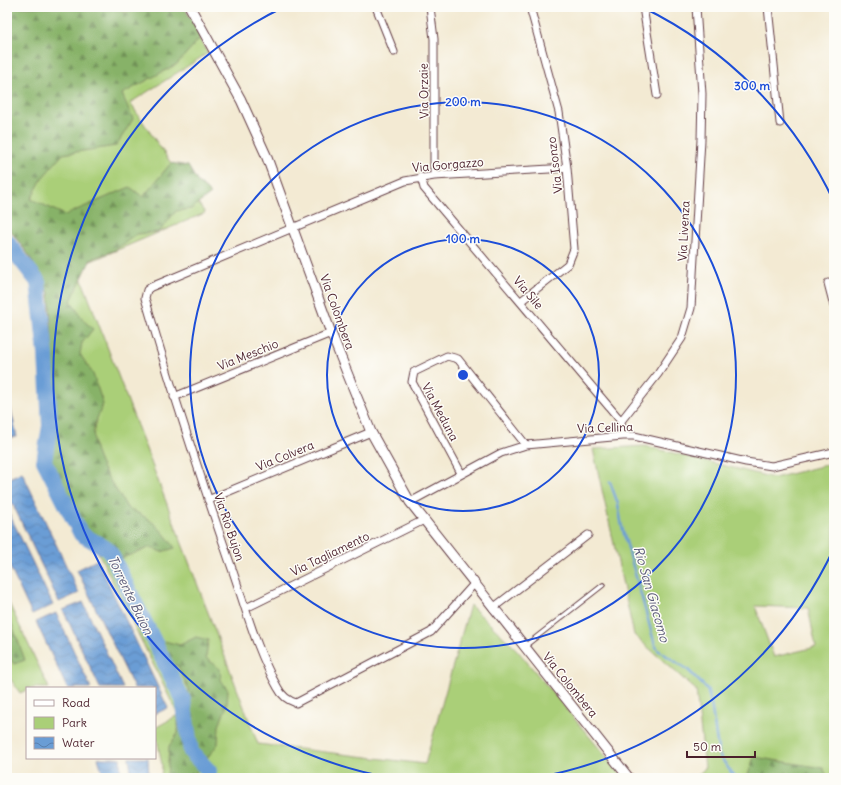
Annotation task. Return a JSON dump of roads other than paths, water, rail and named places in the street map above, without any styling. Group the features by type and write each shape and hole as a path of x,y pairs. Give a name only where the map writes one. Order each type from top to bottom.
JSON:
{"street":[{"name":"Via Colombera","path":"190,7 241,100 266,155 330,333 371,432 410,502 629,778"},
{"path":"376,7 394,52"},
{"name":"Via Orzaie","path":"430,7 434,39 434,176"},
{"name":"Via Isonzo","path":"521,301 555,276 568,264 574,249 567,168 559,112 530,7"},
{"path":"643,7 657,95"},
{"name":"Via Livenza","path":"621,421 658,374 682,338 691,308 702,110 696,7"},
{"path":"768,7 780,123"},
{"name":"Via Gorgazzo","path":"293,229 347,204 404,181 421,177 567,168"},
{"name":"Via Sile","path":"421,177 424,188 621,421"},
{"name":"Via Rio Bujon","path":"293,229 152,287 147,290 145,298 174,397 208,500 261,651 278,690 288,700 296,703 431,632 474,584"},
{"path":"828,283 834,306"},
{"name":"Via Meschio","path":"174,397 330,333"},
{"name":"Via Meduna","path":"461,473 412,382 414,372 447,356 458,359 526,444"},
{"path":"621,421 623,436"},
{"name":"Via Colvera","path":"208,500 371,432"},
{"name":"Via Cellina","path":"410,502 461,473 501,453 526,444 634,436 746,462 772,466 834,452"},
{"name":"Via Tagliamento","path":"246,608 424,520"},
{"path":"493,608 588,536"}],"lane":[{"path":"524,647 603,585"}],"water":[{"path":"7,391 17,437 7,438"},
{"path":"22,472 79,593 59,602 7,492 7,479"},
{"path":"7,509 53,605 32,615 7,561"},
{"path":"97,560 168,708 156,714 156,687 134,687 77,570"},
{"path":"83,602 123,687 100,687 63,610"},
{"path":"56,613 91,687 67,687 36,622"},
{"path":"98,759 120,759 121,778 104,778"},
{"path":"129,759 148,759 149,778 132,778"}],"waterway":[{"name":"Torrente Buion","path":"7,242 38,282 46,354 50,426 44,461 81,534 109,550 183,700 191,752 209,771 207,778"},
{"name":"Rio San Giacomo","path":"610,482 618,504 622,527 655,645 658,650 688,670 707,689 711,703 719,755 737,778"},
{"name":"Rio San Giacomo","path":"798,778 825,778"}]}
